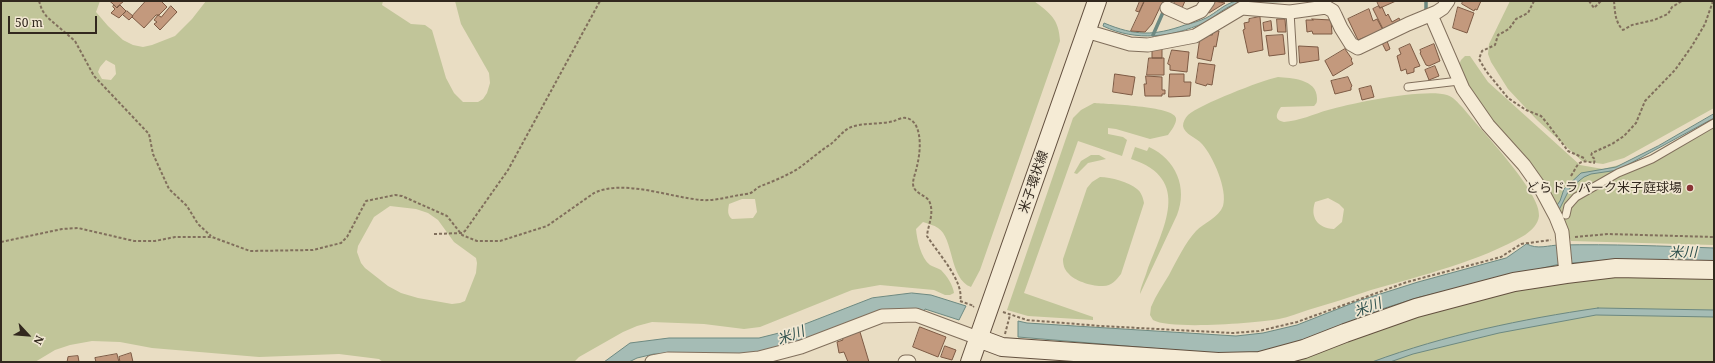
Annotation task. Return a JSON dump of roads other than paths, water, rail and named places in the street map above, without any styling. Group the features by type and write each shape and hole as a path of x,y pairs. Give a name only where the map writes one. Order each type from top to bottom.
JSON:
{"street":[{"name":"米子環状線","path":"970,362 1097,1"},
{"path":"1167,8 1187,17 1201,11 1208,1"},
{"path":"1086,31 1130,44 1148,45 1186,39 1195,36 1242,8 1290,12 1323,7 1329,8 1335,14 1341,28 1351,44 1358,48 1408,24 1431,15 1443,8 1448,1"},
{"path":"1431,15 1463,89 1482,116 1533,177 1560,225 1564,241 1566,271"},
{"path":"652,362 668,359 740,360 759,358 801,347 882,316 916,315 1002,348 1218,362 1260,361 1304,349 1344,333 1416,308 1514,282 1566,271 1616,268 1714,270"},
{"path":"905,362 910,362"}],"lane":[{"path":"1290,12 1293,62"},
{"path":"1408,87 1459,81"},
{"path":"1566,215 1568,206 1576,197 1618,173 1652,159 1714,123"}],"water":[{"path":"1236,1 1291,1 1240,3 1225,9 1211,19 1192,28 1179,32 1154,36 1128,34 1103,26 1104,23 1135,32 1154,33 1174,29 1204,19 1228,4"},
{"path":"1714,114 1714,118 1618,170 1591,174 1584,177 1570,188 1558,212 1555,208 1560,201 1564,189 1581,173 1616,167 1658,146"},
{"name":"米川","path":"1527,244 1535,247 1560,245 1598,245 1714,248 1714,263 1608,260 1560,264 1420,297 1385,308 1290,346 1261,352 1222,354 1018,337 1018,321 1027,323 1236,336 1263,333 1297,325 1358,301 1418,282 1506,258"},
{"name":"米川","path":"912,293 931,295 966,306 959,320 925,309 924,311 919,310 770,352 725,355 654,354 637,358 629,362 604,362 630,343 669,338 759,338 787,331 872,298"},
{"path":"1598,308 1714,310 1714,317 1596,315 1499,333 1413,354 1390,362 1372,362 1427,344 1484,329 1541,317"}],"waterway":[{"path":"1153,35 1168,1"},
{"path":"1426,1 1426,11"}],"place":[{"name":"どらドラパーク米子庭球場","path":"1690,188"}]}
